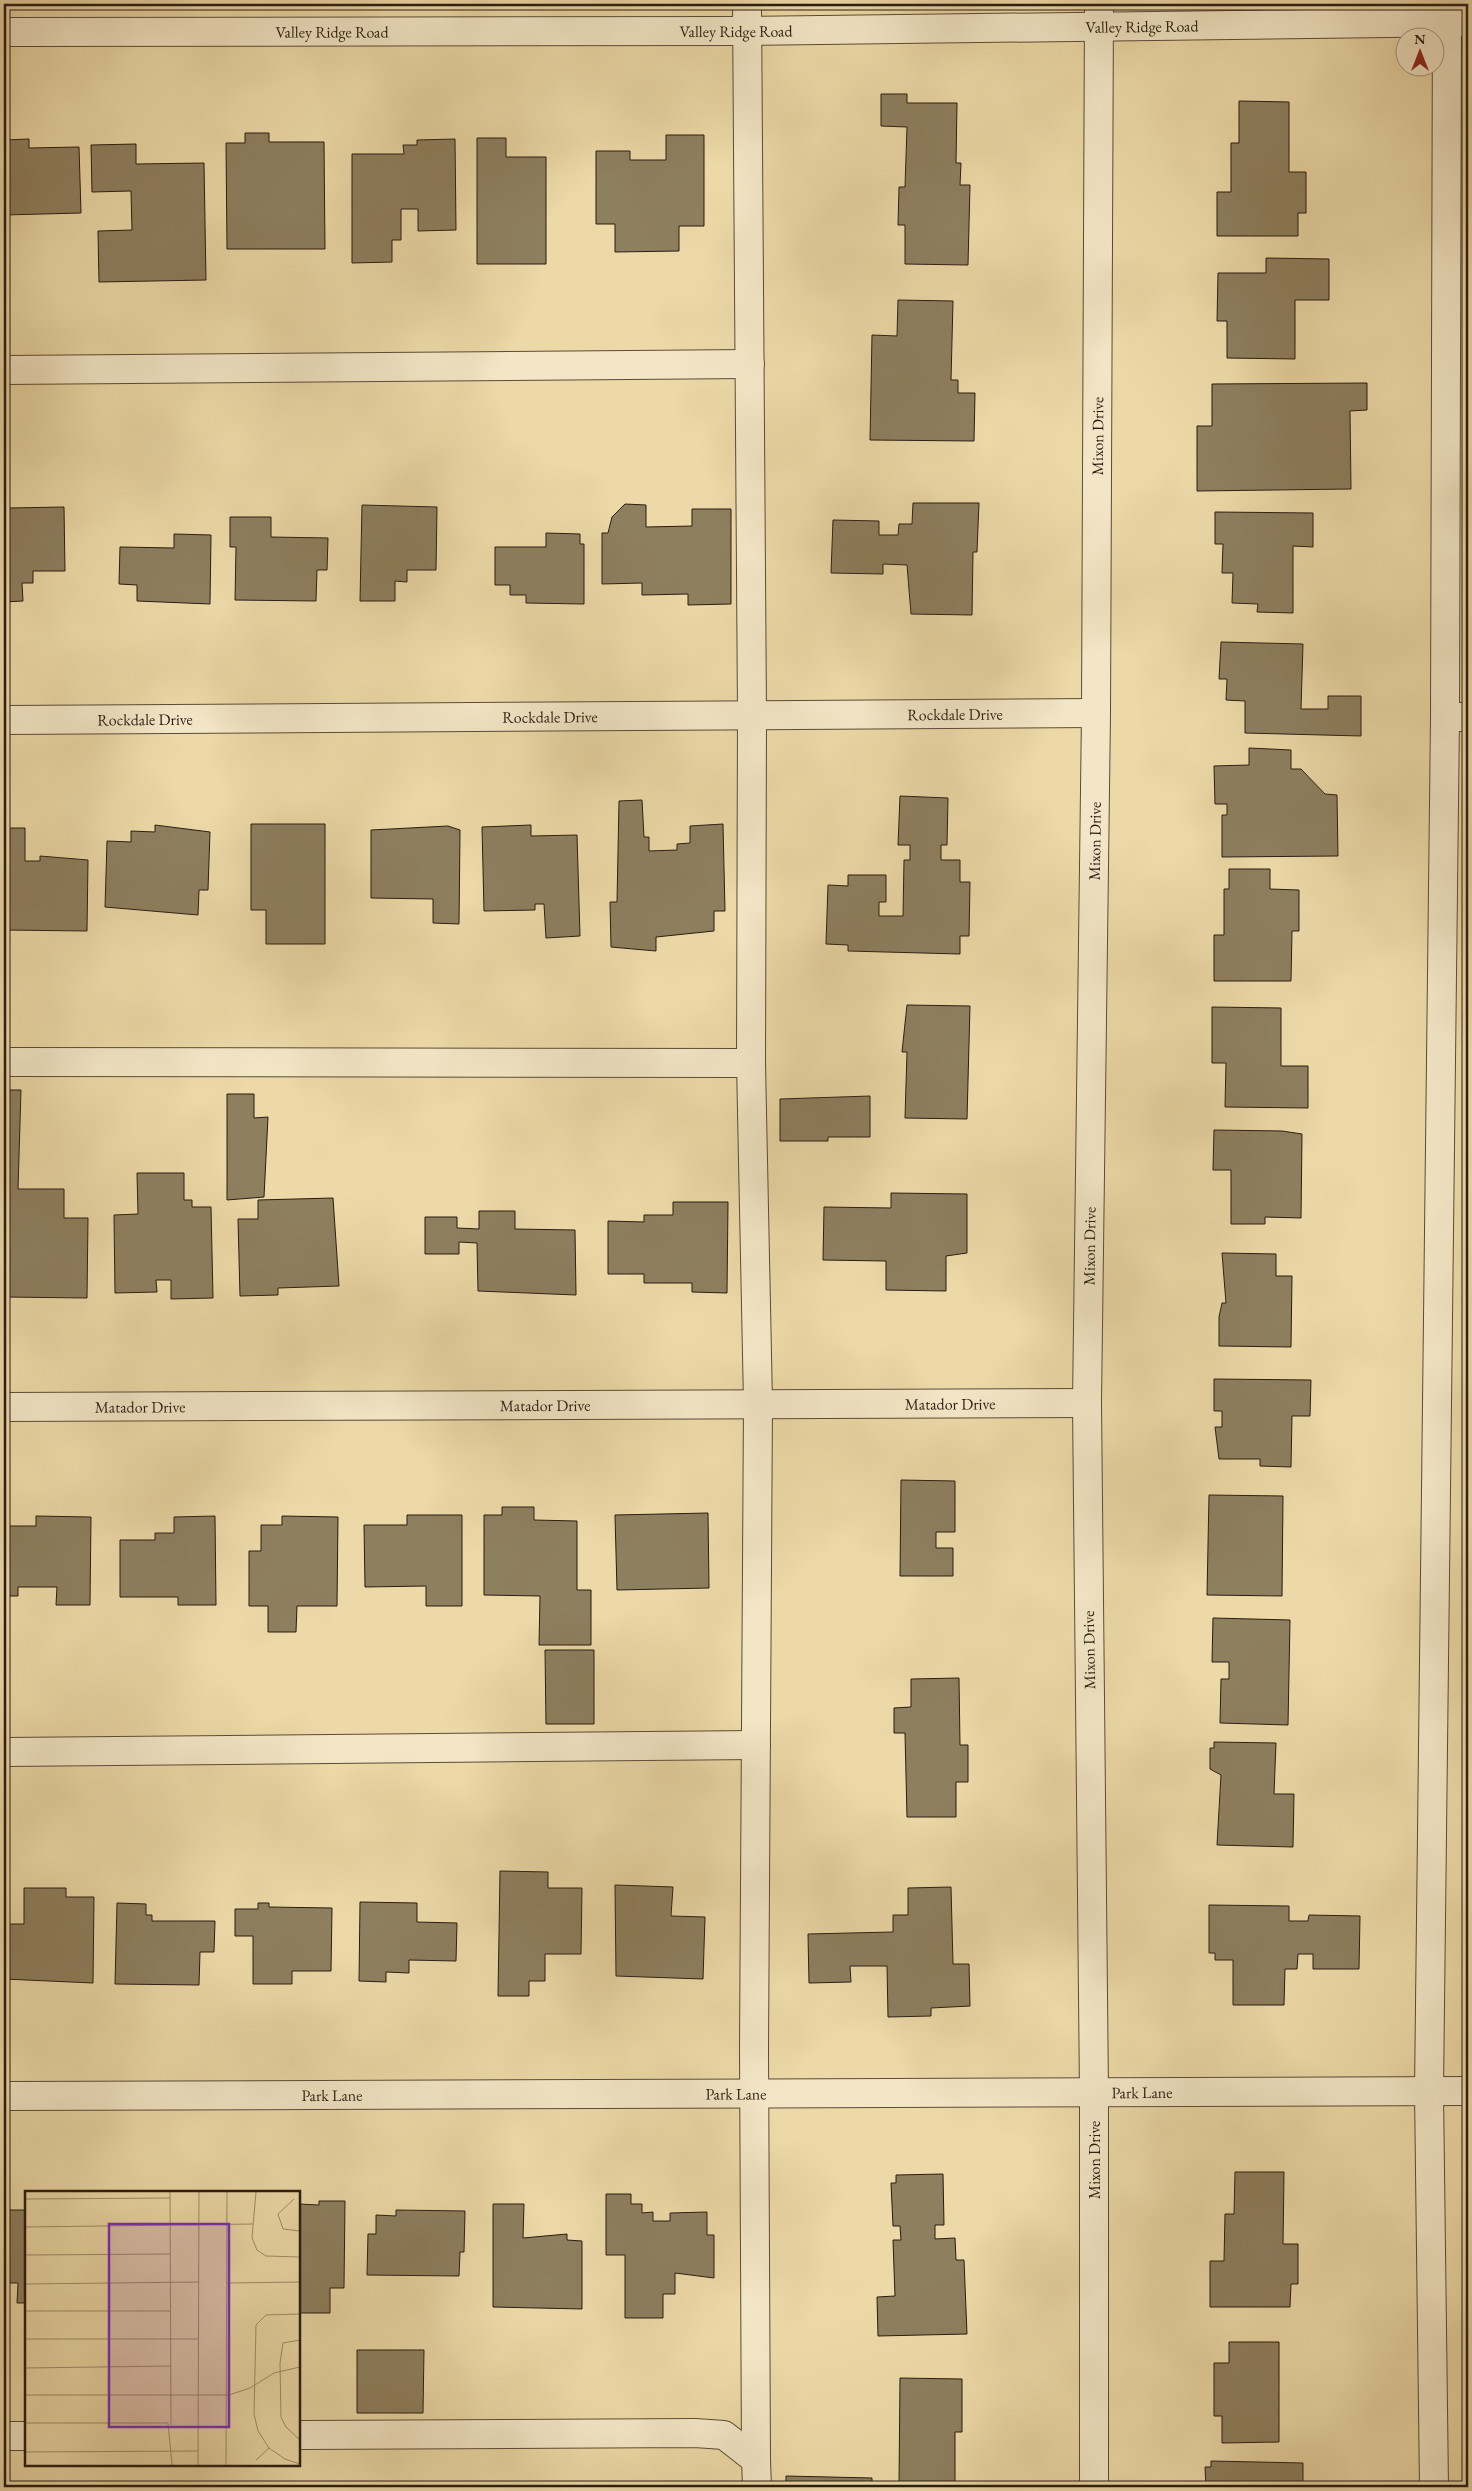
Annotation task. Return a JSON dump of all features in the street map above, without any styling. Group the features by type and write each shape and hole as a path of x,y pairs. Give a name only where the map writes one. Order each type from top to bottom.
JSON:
{"street":[{"path":"748,4 752,715 751,1063 758,1402 754,2094 757,2487"},
{"name":"Valley Ridge Road","path":"4,32 747,31 1099,15 1454,17"},
{"name":"Mixon Drive","path":"1094,2487 1094,2093 1087,1402 1096,713 1099,15"},
{"path":"1434,2487 1429,2091 1457,717 1454,17"},
{"path":"4,370 750,364"},
{"name":"Rockdale Drive","path":"4,720 1096,713"},
{"path":"4,1062 751,1063"},
{"name":"Matador Drive","path":"4,1407 758,1402 1087,1402"},
{"path":"4,1752 756,1745"},
{"name":"Park Lane","path":"4,2096 1468,2091"},
{"path":"300,2435 695,2433 724,2435 756,2460"},
{"path":"4,2436 25,2436"}],"building":[{"path":"881,94 907,94 907,103 957,103 956,163 961,163 960,185 970,185 968,265 905,264 905,225 898,225 899,187 905,187 907,127 881,126"},
{"path":"1239,101 1289,102 1289,172 1306,172 1306,213 1298,213 1298,236 1217,236 1217,192 1231,192 1231,143 1239,143"},
{"path":"245,133 269,133 269,142 324,142 325,249 227,249 226,143 245,143"},
{"path":"666,135 704,135 704,226 679,226 679,251 615,252 615,224 596,224 596,151 630,151 630,160 666,160"},
{"path":"477,138 506,138 506,157 546,157 546,264 477,264"},
{"path":"29,139 29,148 79,147 81,213 4,215 4,140"},
{"path":"455,139 456,230 418,231 418,209 401,209 401,240 392,240 392,262 352,263 352,154 404,154 403,145 417,145 417,140"},
{"path":"136,144 136,164 204,163 206,280 99,282 98,231 132,230 131,191 92,192 91,145"},
{"path":"1266,258 1329,259 1329,300 1295,300 1295,359 1227,358 1227,321 1217,321 1218,273 1266,273"},
{"path":"898,300 953,301 951,380 958,380 958,393 975,393 974,441 870,440 872,335 897,336"},
{"path":"1367,383 1367,410 1350,411 1351,489 1197,491 1197,426 1212,426 1212,384"},
{"path":"4,500 8,500 8,508 64,507 65,571 33,571 33,583 22,583 23,601 4,602"},
{"path":"913,503 979,503 977,552 973,552 972,615 911,614 907,565 883,564 883,574 831,573 833,520 879,521 879,535 898,535 899,524 912,524"},
{"path":"625,504 646,505 646,527 692,526 692,509 731,509 731,604 688,605 688,594 642,595 642,583 602,584 602,533 608,533 612,517"},
{"path":"362,505 437,507 436,570 407,570 407,582 395,581 395,601 360,601"},
{"path":"1215,512 1313,513 1313,547 1293,546 1293,613 1257,612 1258,604 1232,603 1233,573 1222,573 1223,544 1215,544"},
{"path":"230,517 271,517 271,537 328,538 327,570 317,570 316,601 235,600 236,547 230,547"},
{"path":"546,533 580,534 580,544 584,544 584,604 526,603 526,595 510,595 510,585 495,585 495,547 546,547"},
{"path":"174,534 211,535 210,604 137,601 137,585 119,584 120,547 174,548"},
{"path":"1221,642 1303,644 1301,709 1328,709 1328,696 1361,696 1361,736 1245,733 1245,701 1226,700 1227,679 1219,679"},
{"path":"1249,748 1291,750 1291,769 1301,769 1325,794 1337,795 1338,856 1222,857 1222,815 1227,815 1227,804 1215,804 1214,766 1249,765"},
{"path":"900,796 948,798 947,845 941,845 941,860 960,860 960,882 970,882 969,936 960,936 960,954 848,951 848,945 826,944 828,885 848,886 848,875 886,875 886,902 879,902 879,916 903,916 904,860 910,860 910,845 898,845"},
{"path":"642,800 644,837 649,837 649,851 677,850 677,844 690,843 690,826 723,824 725,911 714,911 714,931 656,937 656,951 611,947 610,902 617,902 619,801"},
{"path":"251,824 325,824 325,944 266,944 266,910 251,910"},
{"path":"155,825 210,832 208,890 199,890 198,915 105,907 107,841 131,842 131,831 155,832"},
{"path":"531,825 531,836 577,835 580,936 546,938 544,904 535,904 535,910 484,911 482,827"},
{"path":"448,826 460,830 459,924 433,923 433,899 371,898 371,830"},
{"path":"4,828 25,828 25,861 40,861 40,856 88,860 87,931 4,930"},
{"path":"1229,869 1270,869 1270,889 1299,890 1299,931 1292,931 1291,981 1214,981 1214,935 1224,935 1224,889 1229,889"},
{"path":"907,1005 970,1006 967,1119 905,1118 907,1052 902,1052"},
{"path":"1212,1007 1281,1008 1281,1066 1308,1066 1308,1108 1225,1107 1226,1063 1212,1063"},
{"path":"4,1090 21,1090 18,1189 64,1189 64,1218 88,1218 87,1298 5,1297"},
{"path":"227,1094 254,1094 254,1118 268,1117 264,1197 227,1200"},
{"path":"870,1096 870,1137 828,1137 828,1141 780,1141 780,1099"},
{"path":"1214,1130 1282,1131 1302,1134 1301,1218 1265,1217 1265,1224 1231,1224 1231,1170 1213,1170"},
{"path":"137,1173 184,1173 184,1200 192,1200 192,1207 211,1207 213,1298 171,1299 171,1280 156,1280 157,1292 115,1293 114,1215 138,1214"},
{"path":"891,1193 967,1194 967,1253 946,1256 946,1291 886,1290 886,1261 823,1260 824,1207 891,1208"},
{"path":"333,1198 339,1286 278,1288 278,1295 240,1296 238,1219 258,1219 258,1200"},
{"path":"673,1202 728,1202 727,1293 692,1292 692,1283 644,1283 644,1274 608,1274 608,1221 644,1222 644,1215 673,1215"},
{"path":"479,1211 515,1211 515,1229 575,1230 576,1295 478,1291 477,1243 459,1242 459,1254 425,1254 425,1217 457,1217 457,1228 479,1229"},
{"path":"1222,1253 1276,1254 1276,1276 1292,1276 1291,1347 1219,1346 1219,1317 1222,1303 1226,1303"},
{"path":"1463,1361 1468,1361 1468,1380 1463,1380"},
{"path":"1214,1379 1311,1380 1310,1416 1292,1416 1291,1467 1260,1466 1260,1459 1219,1459 1215,1427 1222,1427 1222,1411 1214,1411"},
{"path":"901,1480 955,1481 955,1532 936,1532 936,1548 953,1548 953,1576 900,1576"},
{"path":"1209,1495 1283,1496 1282,1596 1207,1595"},
{"path":"502,1507 534,1507 534,1520 577,1521 577,1590 591,1590 591,1645 539,1645 540,1596 484,1595 484,1515 502,1515"},
{"path":"708,1513 709,1588 617,1590 615,1515"},
{"path":"407,1515 462,1515 462,1606 426,1606 426,1586 365,1587 364,1525 407,1525"},
{"path":"36,1516 91,1517 90,1605 56,1605 57,1587 18,1587 18,1596 4,1596 4,1526 36,1526"},
{"path":"215,1516 216,1605 178,1605 178,1597 120,1597 120,1540 155,1540 155,1533 174,1533 174,1517"},
{"path":"282,1516 338,1517 337,1606 297,1606 296,1632 268,1632 268,1606 249,1606 249,1551 261,1551 261,1525 282,1525"},
{"path":"1213,1618 1290,1620 1288,1725 1220,1723 1221,1679 1229,1679 1229,1662 1212,1662"},
{"path":"545,1650 594,1650 594,1724 546,1724"},
{"path":"959,1678 960,1745 968,1745 968,1782 956,1782 956,1817 907,1817 905,1733 894,1733 894,1708 911,1707 911,1679"},
{"path":"1214,1742 1276,1743 1274,1794 1294,1794 1293,1847 1217,1845 1221,1775 1210,1769 1210,1748 1214,1748"},
{"path":"500,1871 548,1872 548,1888 582,1888 581,1954 545,1954 545,1981 529,1981 529,1996 498,1996"},
{"path":"615,1885 673,1887 671,1916 705,1917 703,1979 616,1976"},
{"path":"951,1887 953,1964 969,1964 970,2006 931,2008 931,2016 888,2017 887,1966 850,1966 851,1982 809,1983 808,1934 893,1932 893,1915 908,1915 908,1888"},
{"path":"24,1888 66,1888 66,1897 94,1897 93,1983 4,1979 4,1924 24,1924"},
{"path":"360,1902 417,1903 417,1922 457,1923 456,1961 409,1960 409,1973 386,1972 386,1982 359,1981"},
{"path":"117,1903 146,1904 146,1915 152,1915 152,1921 215,1921 214,1952 200,1952 199,1985 115,1984"},
{"path":"258,1903 269,1903 269,1907 332,1908 331,1971 292,1971 292,1984 253,1984 253,1936 235,1936 235,1909 258,1909"},
{"path":"1209,1905 1289,1906 1289,1921 1308,1921 1309,1915 1360,1916 1359,1969 1313,1969 1313,1954 1298,1954 1297,1969 1285,1969 1284,2005 1233,2005 1233,1960 1215,1960 1215,1953 1209,1953"},
{"path":"1235,2172 1284,2172 1283,2244 1298,2244 1298,2284 1291,2284 1290,2307 1210,2307 1210,2261 1224,2261 1225,2214 1234,2214"},
{"path":"943,2174 944,2225 935,2225 935,2239 955,2238 956,2260 964,2260 967,2334 878,2336 877,2297 895,2296 893,2240 901,2240 900,2226 893,2226 891,2183 896,2183 896,2175"},
{"path":"606,2194 631,2194 631,2204 642,2204 642,2213 653,2212 653,2221 670,2221 670,2213 707,2212 707,2235 714,2235 714,2278 675,2273 675,2294 663,2294 663,2318 625,2318 625,2255 606,2255"},
{"path":"319,2201 345,2201 344,2288 330,2288 330,2313 300,2313 300,2204 319,2205"},
{"path":"493,2204 524,2204 523,2238 567,2234 567,2240 582,2241 582,2309 493,2307"},
{"path":"9,2210 25,2210 25,2303 17,2303 18,2283 4,2283 4,2233 8,2233"},
{"path":"396,2210 465,2211 464,2252 460,2252 459,2276 367,2275 368,2234 376,2234 376,2215 396,2216"},
{"path":"1229,2342 1279,2342 1279,2442 1222,2443 1222,2416 1214,2416 1214,2363 1229,2363"},
{"path":"357,2350 424,2350 423,2413 357,2413"},
{"path":"900,2378 962,2379 962,2432 955,2432 955,2485 899,2485"},
{"path":"1211,2461 1303,2463 1303,2487 1206,2487 1205,2467 1211,2467"},
{"path":"786,2476 872,2478 872,2487 786,2487"}]}
